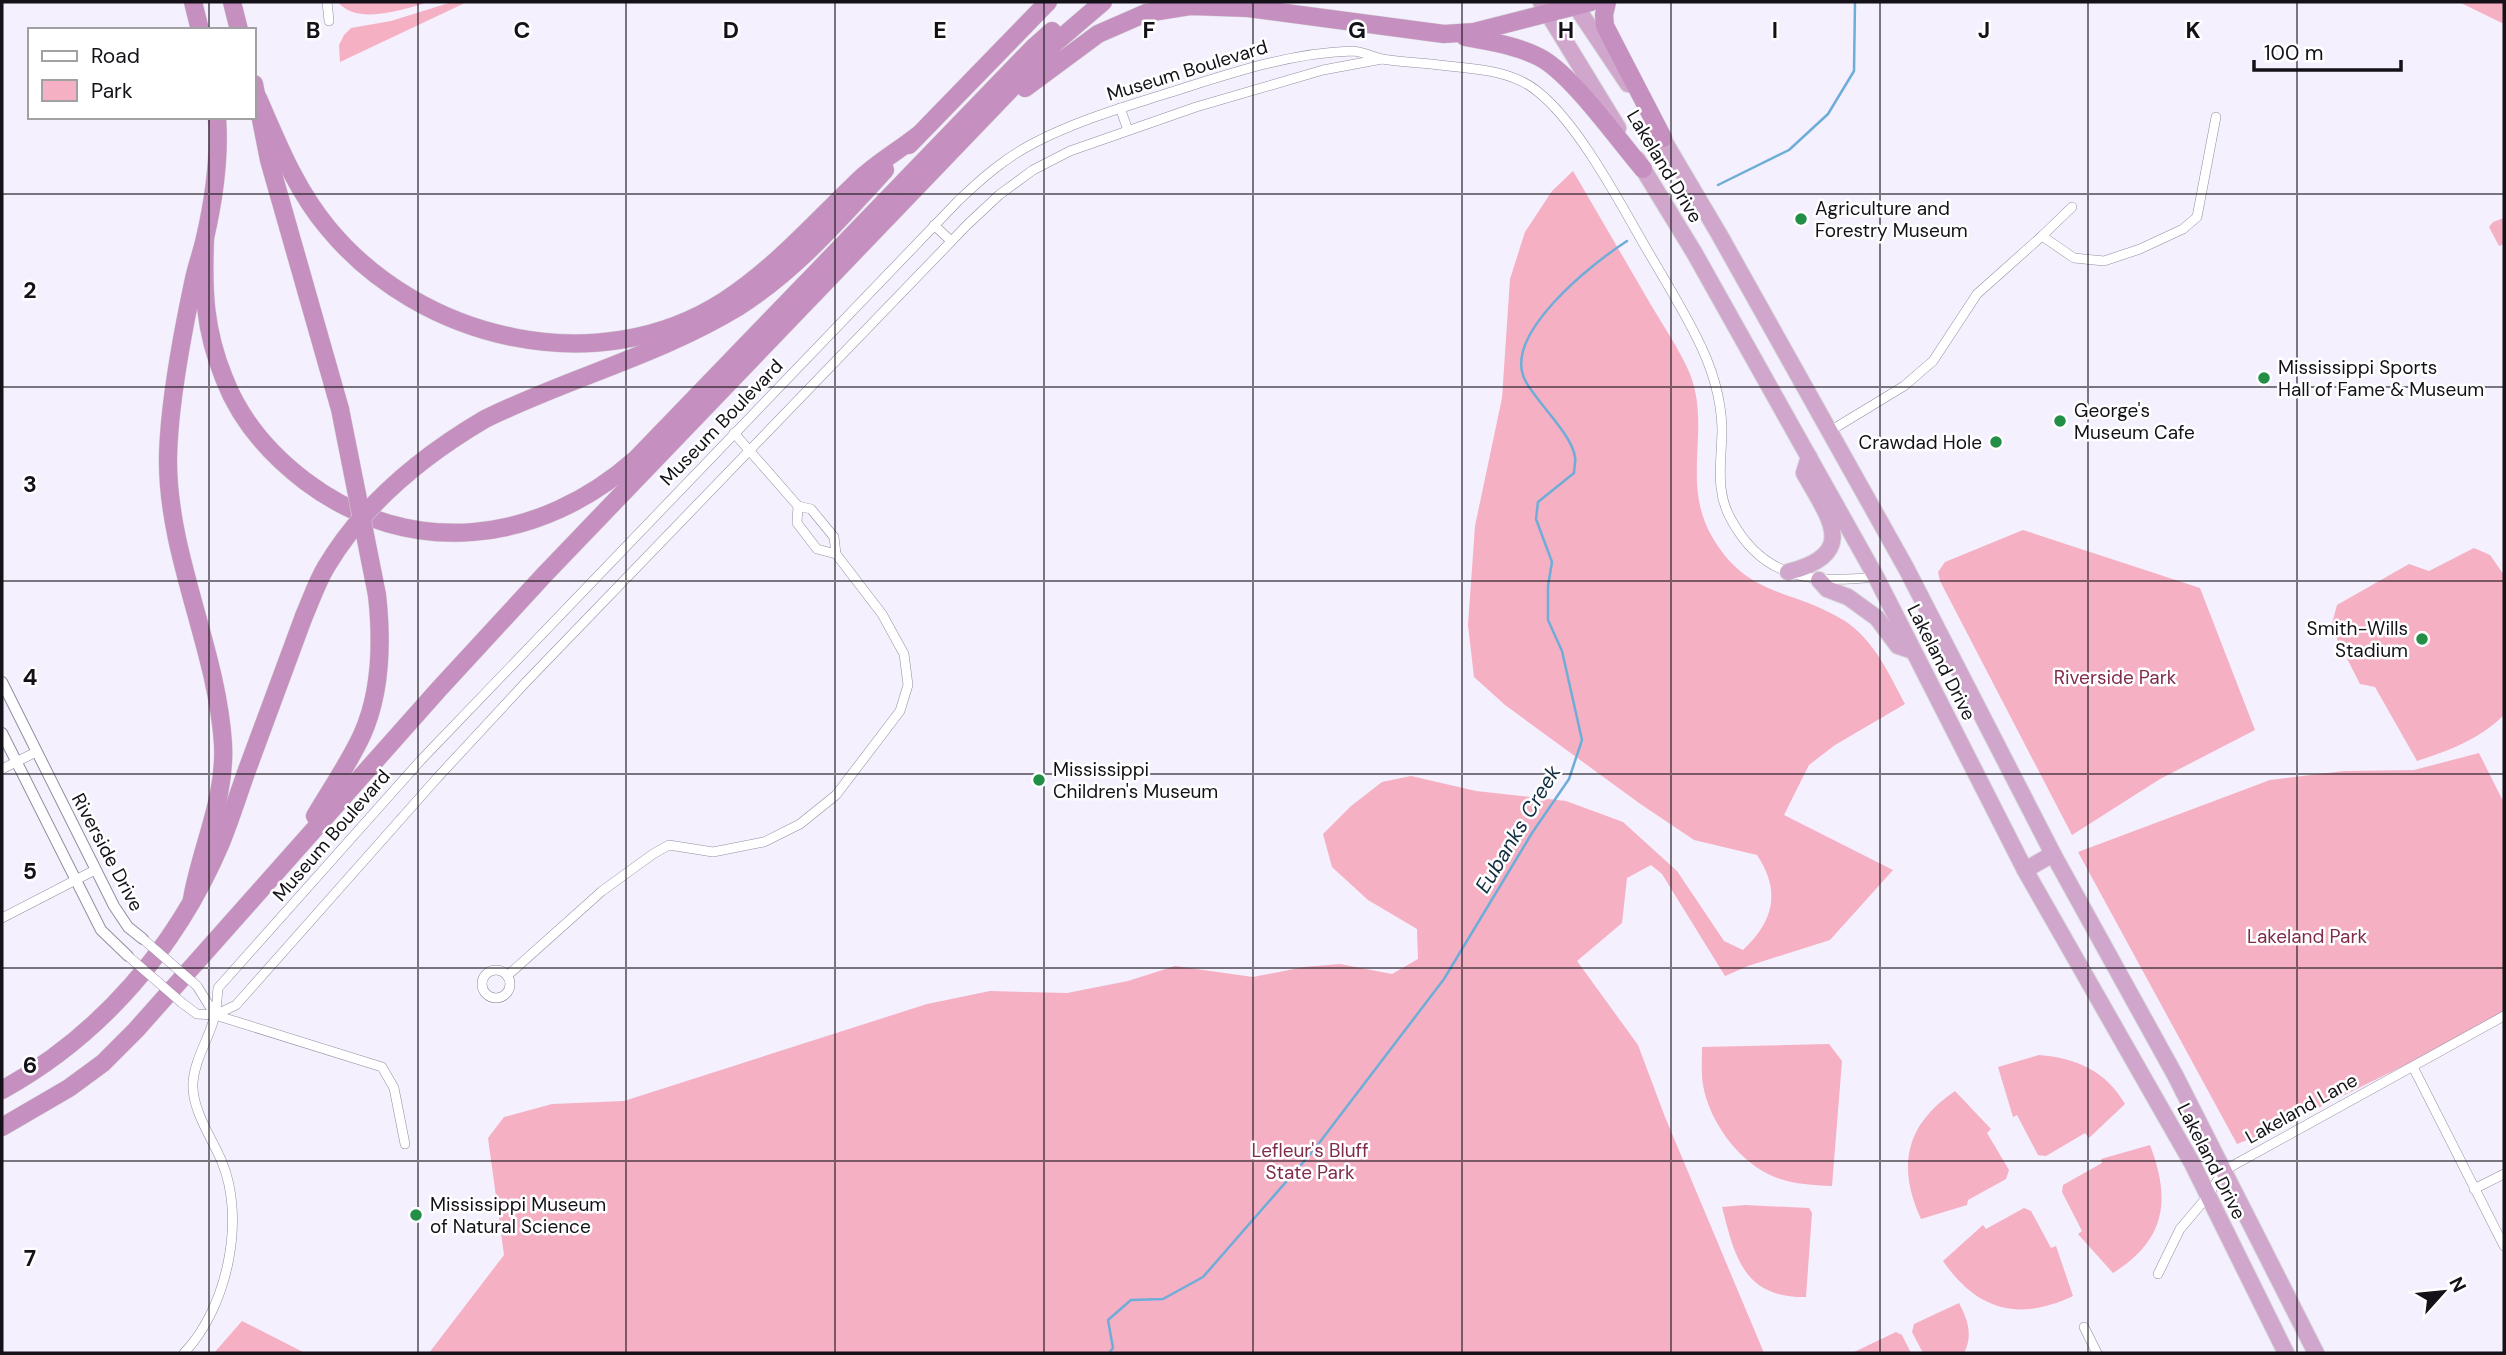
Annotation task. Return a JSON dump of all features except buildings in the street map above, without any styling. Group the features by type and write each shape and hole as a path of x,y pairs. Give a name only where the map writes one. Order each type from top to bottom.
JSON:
{"highway":[{"path":"193,2 200,28"},
{"path":"232,2 238,28"},
{"path":"2,1090 26,1077 76,1041 142,975 175,929 220,846 304,616 325,569 370,509 424,458 485,419 567,382 669,342 739,306 764,288 810,250 1046,2"},
{"path":"205,238 203,290 213,347 224,380 237,406 273,453 318,491 351,509 388,523 417,531 444,533 504,528 565,508 614,478 636,459 1033,48 1086,2"},
{"path":"2,1127 69,1088 103,1063 136,1030 545,574 1055,43 1103,2"},
{"path":"1607,2 1605,26 1663,138"},
{"path":"1444,34 1474,32 1544,8 1580,4"},
{"name":"Lakeland Drive","path":"1580,4 1663,138 1906,568 2053,854 2132,995 2316,1353"},
{"path":"975,126 1098,34 1146,13 1190,6 1248,8 1510,45 1541,58 1575,87 1643,169"},
{"name":"Lakeland Drive","path":"1544,8 1695,254 1875,577 2025,870 2106,1008 2208,1196 2286,1353"},
{"path":"256,91 304,195 340,241 369,269 416,302 472,327 525,340 553,343 607,341 653,333 699,315 724,301 779,260 860,179 917,136"},
{"path":"256,91 268,160 340,409 380,620 373,696 363,733 289,857"},
{"path":"192,899 197,871 216,815 222,780 223,745 218,702 171,505 168,458 173,401 185,328 218,164 217,119"},
{"path":"1788,572 1819,562 1832,545 1834,532 1828,516 1804,473 1805,451 1830,431"},
{"path":"1875,577 1906,568"},
{"path":"1819,580 1827,589 1847,597 1877,618 1898,646 1913,651"},
{"path":"2025,870 2053,854"},
{"path":"2106,1008 2132,995"}],"street":[{"path":"327,2 329,21"},
{"name":"Museum Boulevard","path":"215,1015 218,989 421,760 934,225 991,170 1068,126 1282,59 1357,51 1382,59 1499,73 1534,88 1554,105 1618,198 1711,366 1719,398 1722,428 1722,499 1732,521 1748,545 1773,565 1802,578 1836,581 1875,577"},
{"name":"Museum Boulevard","path":"215,1015 236,1005 438,777 951,241 999,195 1033,170 1070,151 1128,130 1323,70 1382,59"},
{"path":"1120,108 1128,130"},
{"path":"2042,236 2074,258 2104,261 2140,249 2183,229 2197,217 2216,117"},
{"path":"1830,431 1904,386 1933,361 1978,294 2072,206"},
{"path":"934,225 951,241"},
{"path":"507,975 602,891 653,853 669,845 713,852 764,842 800,824 836,794 900,711 908,685 904,654 882,614 836,554 834,537 811,509 798,506 751,449 734,433"},
{"path":"798,506 797,523 817,549 836,554"},
{"name":"Riverside Drive","path":"2,682 120,917 197,986 215,1015"},
{"name":"Riverside Drive","path":"2,733 101,930 182,1003 197,1014 215,1015"},
{"path":"2,769 36,752"},
{"path":"2,918 95,870"},
{"path":"184,1353 204,1328 220,1293 230,1254 233,1216 223,1166 197,1108 193,1082 215,1015 382,1067 394,1088 405,1144"},
{"name":"Lakeland Lane","path":"2223,1171 2504,1016"},
{"path":"2413,1066 2504,1246"},
{"path":"2158,1275 2180,1229 2208,1196 2223,1171"},
{"path":"2474,1189 2504,1174"},
{"path":"2084,1327 2097,1353"}],"green space":[{"path":"338,2 429,2 382,14 369,14 346,9"},
{"path":"452,2 467,2 340,62 339,45 351,28 391,21"},
{"path":"2459,2 2504,2 2504,24"},
{"name":"Lefleur's Bluff State Park","path":"1573,171 1677,347 1690,374 1698,416 1699,498 1704,519 1714,540 1741,572 1756,582 1820,608 1850,625 1878,655 1905,704 1835,745 1809,765 1784,815 1893,870 1830,940 1725,976 1662,874 1651,865 1627,878 1622,923 1577,961 1638,1045 1665,1117 1764,1353 429,1353 504,1255 488,1138 504,1117 552,1104 624,1101 927,1004 990,991 1067,993 1128,981 1175,966 1253,977 1304,967 1340,964 1392,974 1418,959 1417,929 1368,900 1332,867 1323,834 1351,806 1382,782 1411,776 1476,791 1566,801 1623,822 1677,871 1724,941 1743,950 1762,928 1771,905 1769,881 1757,855 1694,840 1505,705 1474,677 1468,625 1475,526 1502,398 1510,279 1525,232 1552,191"},
{"path":"2504,218 2504,244 2499,246 2489,227 2493,222"},
{"name":"Riverside Park","path":"2023,530 2200,588 2255,730 2160,779 2072,835 1940,581 1938,572 1945,562"},
{"name":"Smith-Wills Stadium","path":"2474,548 2490,555 2504,575 2504,715 2474,737 2417,761 2375,687 2360,684 2331,627 2337,605 2409,564 2429,571"},
{"name":"Lakeland Park","path":"2479,753 2504,803 2504,1016 2282,1126 2237,1144 2078,852 2270,780 2344,771 2414,770"},
{"path":"1829,1044 1842,1061 1832,1186 1783,1180 1768,1174 1735,1148 1711,1111 1703,1085 1702,1047"},
{"path":"2039,1055 2065,1059 2089,1068 2109,1083 2125,1104 2089,1138 2085,1133 2046,1156 2038,1155 2017,1115 2013,1117 1998,1067"},
{"path":"1955,1091 1991,1129 1987,1133 2009,1170 2006,1179 1968,1200 1967,1205 1921,1219 1909,1181 1910,1148 1925,1118"},
{"path":"2150,1145 2161,1184 2159,1217 2154,1232 2144,1247 2113,1273 2078,1234 2082,1231 2062,1192 2063,1185 2102,1163 2101,1159"},
{"path":"1745,1205 1809,1208 1812,1213 1806,1297 1785,1296 1769,1291 1746,1271 1732,1243 1722,1207"},
{"path":"2024,1208 2031,1211 2051,1248 2056,1246 2073,1296 2034,1308 2000,1307 1970,1291 1943,1261 1983,1225 1986,1229"},
{"path":"1959,1303 1968,1328 1964,1353 1923,1353 1912,1332 1914,1324"},
{"path":"242,1321 305,1353 214,1353"},
{"path":"1896,1332 1902,1335 1911,1353 1852,1353"}],"waterway":[{"name":"Eubanks Creek","path":"1718,185 1789,150 1828,114 1854,71 1855,2"},
{"name":"Eubanks Creek","path":"1109,1353 1113,1348 1108,1320 1131,1300 1163,1299 1203,1277 1313,1151 1444,979 1532,833 1569,779 1582,740 1562,651 1548,620 1548,586 1552,562 1536,519 1538,502 1574,473 1575,459 1561,428 1530,389 1521,362 1526,342 1555,302 1593,266 1627,241"}],"place":[{"name":"Agriculture and Forestry Museum","path":"1801,219"},
{"name":"Mississippi Sports Hall of Fame & Museum","path":"2264,378"},
{"name":"George's Museum Cafe","path":"2060,421"},
{"name":"Crawdad Hole","path":"1996,442"},
{"name":"Smith-Wills Stadium","path":"2422,639"},
{"name":"Mississippi Children's Museum","path":"1039,780"},
{"name":"Mississippi Museum of Natural Science","path":"416,1215"}]}
